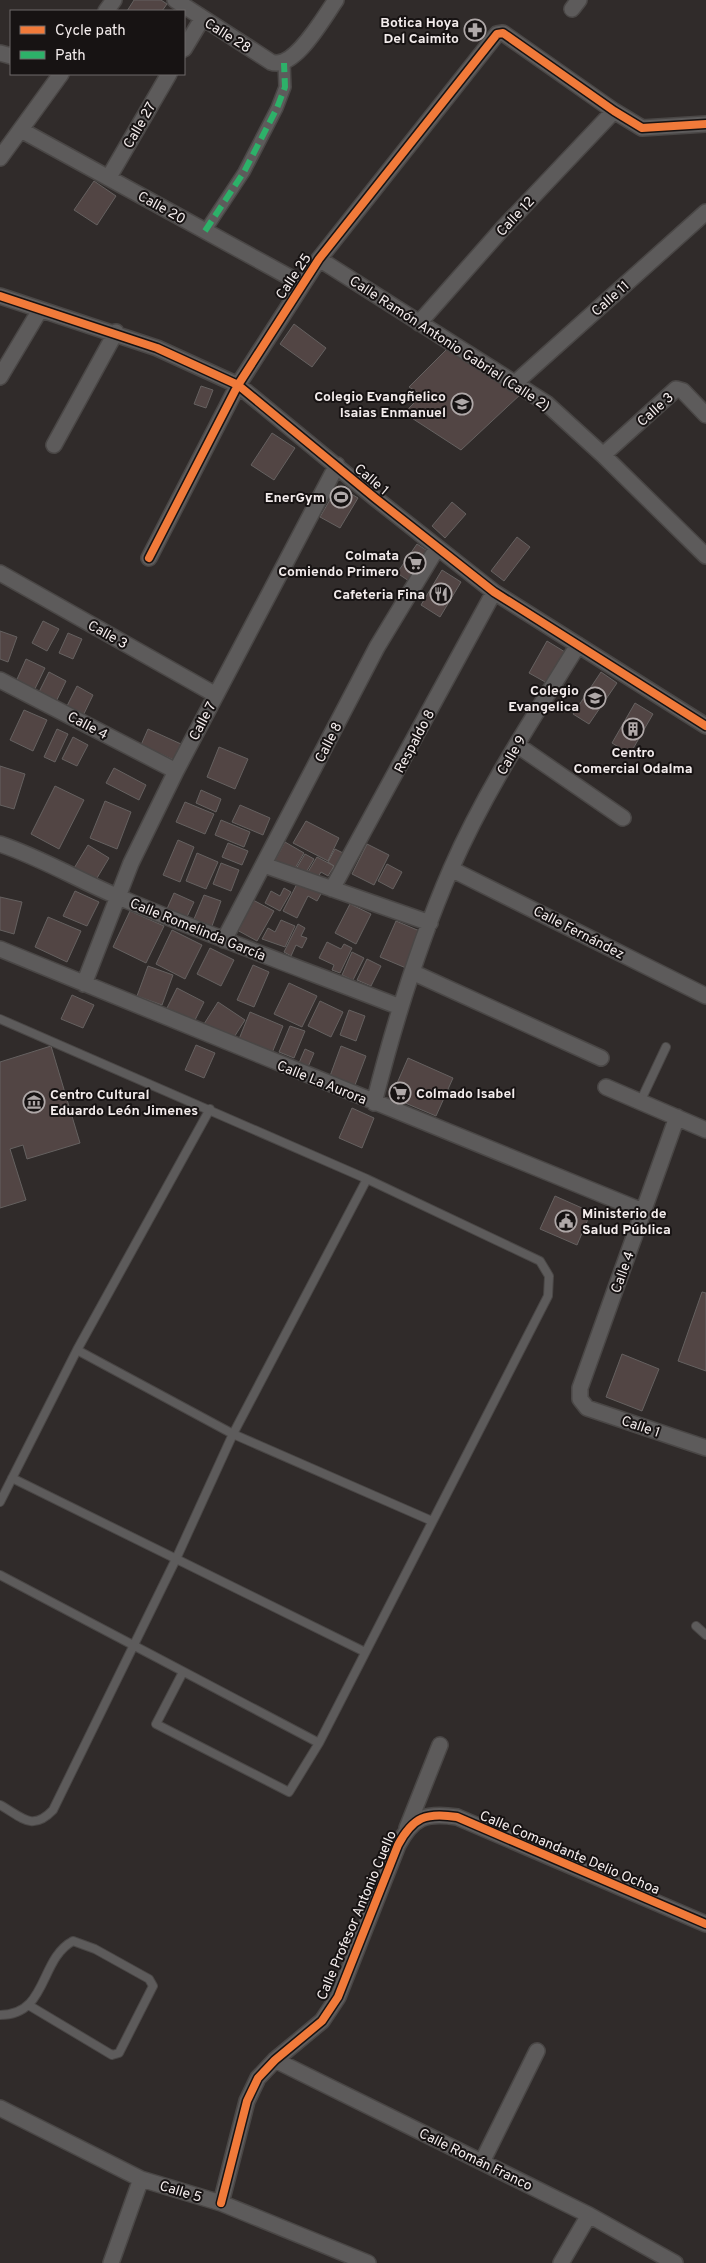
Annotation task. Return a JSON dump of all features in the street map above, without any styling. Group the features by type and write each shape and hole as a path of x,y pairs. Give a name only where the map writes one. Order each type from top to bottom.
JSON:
{"street":[{"name":"Calle 28","path":"175,0 271,62 284,63"},
{"path":"205,230 244,172 278,108 285,87 284,63 292,57 314,32 336,0"},
{"path":"185,47 202,19"},
{"name":"Calle 25","path":"149,558 238,385 302,284 496,34 503,33 614,111"},
{"path":"0,158 60,75"},
{"name":"Calle 27","path":"108,177 168,75"},
{"path":"614,111 644,129 706,124"},
{"name":"Calle 12","path":"418,323 503,228 614,111"},
{"name":"Calle 20","path":"21,130 302,284"},
{"name":"Calle 11","path":"514,384 706,212"},
{"name":"Calle Ramón Antonio Gabriel (Calle 2)","path":"320,259 555,410 604,455 706,556"},
{"name":"Calle 1","path":"0,296 40,310 116,332 157,348 238,385 437,548 494,592 706,726"},
{"path":"0,377 40,310"},
{"path":"54,445 116,332"},
{"name":"Calle 3","path":"604,455 676,389 683,391 706,414"},
{"name":"Calle 7","path":"84,984 131,863 176,771 337,465"},
{"name":"Calle 8","path":"224,940 377,647 437,548"},
{"name":"Calle 3","path":"0,573 216,694"},
{"name":"Respaldo 8","path":"332,889 494,592"},
{"name":"Calle 9","path":"430,923 451,869 476,817 578,645"},
{"name":"Calle 4","path":"0,680 176,771"},
{"path":"517,745 623,818"},
{"name":"Calle Romelinda García","path":"0,844 36,858 119,897 224,940 400,1007"},
{"path":"264,865 430,923 400,1007 374,1103"},
{"name":"Calle Fernández","path":"451,869 706,996"},
{"name":"Calle La Aurora","path":"0,949 644,1212"},
{"path":"412,972 600,1058"},
{"path":"606,1087 641,1100 706,1130"},
{"name":"Calle 4","path":"580,1399 580,1388 644,1212 676,1117"},
{"name":"Calle 1","path":"580,1399 587,1408 706,1448"},
{"path":"406,1829 440,1744"},
{"name":"Calle Comandante Delio Ochoa","path":"421,1818 439,1814 457,1817 706,1924"},
{"name":"Calle Profesor Antonio Cuello","path":"220,2203 247,2101 258,2078 275,2060 322,2021 338,1997 398,1845 406,1829 421,1818"},
{"path":"482,2162 537,2051"},
{"name":"Calle Román Franco","path":"275,2060 589,2215 675,2263"},
{"name":"Calle 5","path":"0,2108 141,2179 220,2203 364,2262"},
{"path":"110,2263 141,2179"},
{"path":"561,2263 589,2215"}],"lane":[{"path":"0,1019 367,1179 540,1261 549,1276 548,1296 319,1743 289,1792 156,1724 183,1672"},
{"path":"641,1100 666,1047"},
{"path":"0,1502 77,1350 210,1109"},
{"path":"0,1805 33,1822 42,1821 52,1810 176,1559 233,1434 367,1179"},
{"path":"77,1350 233,1434 432,1521"},
{"path":"12,1478 365,1652"},
{"path":"0,1575 319,1743"},
{"path":"696,1626 706,1635"},
{"path":"0,2015 12,2015 30,2006 63,1946 73,1941 95,1949 150,1979 153,1986 119,2053 112,2055 30,2006"}],"building":[{"path":"134,0 161,0 167,4 163,10 128,10"},
{"path":"94,181 116,196 97,225 74,210"},
{"path":"294,324 326,348 312,367 280,344"},
{"name":"Colegio Evangñelico Isaias Enmanuel","path":"449,347 522,393 461,450 404,413 422,395 409,387"},
{"path":"201,386 213,390 206,408 194,404"},
{"path":"272,433 295,448 274,480 251,465"},
{"path":"338,486 358,498 340,528 320,517"},
{"path":"452,502 466,514 445,538 432,526"},
{"path":"517,537 530,547 504,581 491,571"},
{"name":"Colmata Comiendo Primero","path":"417,544 432,554 412,583 397,573"},
{"name":"Cafeteria Fina","path":"442,570 461,582 440,617 421,605"},
{"path":"43,621 59,629 47,651 32,643"},
{"path":"0,631 17,637 8,662 0,659"},
{"path":"68,633 82,639 73,659 59,653"},
{"path":"547,641 565,652 547,683 529,673"},
{"path":"26,659 45,668 32,695 14,686"},
{"path":"49,672 66,681 54,706 36,698"},
{"name":"Colegio Evangelica","path":"601,672 617,683 589,724 573,714"},
{"path":"77,686 93,695 81,720 64,712"},
{"name":"Centro Comercial Odalma","path":"635,703 653,714 630,754 612,743"},
{"path":"24,710 47,720 33,751 10,740"},
{"path":"57,729 68,734 55,762 44,757"},
{"path":"148,729 181,744 174,760 141,745"},
{"path":"73,737 88,745 77,766 62,759"},
{"path":"219,747 248,759 235,789 207,777"},
{"path":"0,766 25,774 14,809 0,805"},
{"path":"114,768 146,785 139,800 106,783"},
{"path":"55,786 84,800 59,849 31,834"},
{"path":"201,790 221,799 216,812 196,803"},
{"path":"105,801 131,812 117,849 90,838"},
{"path":"185,802 214,814 205,834 176,822"},
{"path":"240,805 270,818 263,835 232,822"},
{"path":"221,820 250,832 244,847 215,835"},
{"path":"306,821 339,838 328,861 293,843"},
{"path":"178,840 194,847 180,882 163,875"},
{"path":"285,842 304,853 294,870 275,860"},
{"path":"228,843 248,851 242,865 222,857"},
{"path":"367,844 389,855 374,885 352,874"},
{"path":"88,845 109,858 94,883 73,870"},
{"path":"335,849 343,853 331,875 334,866 328,862"},
{"path":"197,853 218,862 206,889 186,881"},
{"path":"305,854 314,859 305,874 296,869"},
{"path":"317,857 334,866 328,876 321,872 318,877 308,872"},
{"path":"221,863 239,870 231,891 213,884"},
{"path":"387,864 402,872 393,889 378,881"},
{"path":"299,880 322,892 317,901 308,896 297,918 283,911"},
{"path":"284,888 291,892 280,911 265,903 271,891 280,896"},
{"path":"75,891 99,902 87,926 63,916"},
{"path":"174,893 194,902 186,919 166,911"},
{"path":"204,895 221,901 212,926 194,919"},
{"path":"0,897 22,902 14,934 0,930"},
{"path":"253,900 274,911 257,941 237,930"},
{"path":"350,904 371,914 356,944 335,933"},
{"path":"130,911 164,926 146,963 113,947"},
{"path":"48,917 81,931 67,962 35,947"},
{"path":"281,920 295,926 285,947 262,939 268,928 275,932"},
{"path":"396,921 422,932 406,968 380,957"},
{"path":"298,924 305,928 301,936 307,938 302,948 296,945 291,956 284,952"},
{"path":"172,930 202,945 185,979 156,964"},
{"path":"327,942 341,949 344,944 352,948 340,973 332,970 334,965 319,958"},
{"path":"210,948 234,960 221,986 197,974"},
{"path":"352,952 364,958 353,980 342,975"},
{"path":"367,959 381,966 371,986 357,980"},
{"path":"253,965 269,972 254,1007 237,1000"},
{"path":"148,966 173,975 162,1005 137,996"},
{"path":"289,983 317,996 302,1027 274,1014"},
{"path":"177,988 204,1002 194,1022 167,1008"},
{"path":"72,995 94,1005 83,1028 61,1019"},
{"path":"320,1001 343,1012 331,1037 308,1026"},
{"path":"218,1002 245,1020 231,1042 204,1024"},
{"path":"349,1010 365,1016 356,1041 340,1035"},
{"path":"250,1012 283,1026 272,1053 239,1039"},
{"path":"290,1026 305,1031 294,1058 279,1052"},
{"path":"196,1045 215,1053 204,1078 185,1070"},
{"name":"Centro Cultural Eduardo León Jimenes","path":"51,1046 80,1143 27,1159 23,1145 10,1149 26,1200 0,1208 0,1062"},
{"path":"341,1046 366,1056 355,1085 330,1076"},
{"path":"305,1049 314,1053 308,1067 299,1063"},
{"path":"408,1058 453,1078 436,1116 391,1097"},
{"path":"352,1108 374,1118 362,1148 339,1138"},
{"name":"Ministerio de Salud Pública","path":"555,1196 591,1212 577,1245 540,1229"},
{"path":"702,1292 706,1293 706,1371 678,1361"},
{"path":"622,1354 659,1369 642,1411 606,1397"}],"marked path":[{"path":"205,231 244,172 277,108 285,87 284,63"}],"cycle path":[{"path":"149,558 238,385 319,259 497,34 503,33 614,111 642,128 706,124"},
{"path":"0,296 157,348 238,385 375,498 494,592 706,726"},
{"path":"221,2203 247,2101 258,2078 275,2060 322,2021 338,1997 398,1845 409,1828 415,1823 429,1816 457,1817 706,1924"}],"place":[{"name":"Botica Hoya Del Caimito","path":"475,30"},
{"name":"Colegio Evangñelico Isaias Enmanuel","path":"462,404"},
{"name":"EnerGym","path":"341,497"},
{"name":"Colmata Comiendo Primero","path":"415,563"},
{"name":"Cafeteria Fina","path":"441,594"},
{"name":"Colegio Evangelica","path":"595,698"},
{"name":"Centro Comercial Odalma","path":"633,729"},
{"name":"Colmado Isabel","path":"400,1093"},
{"name":"Centro Cultural Eduardo León Jimenes","path":"34,1102"},
{"name":"Ministerio de Salud Pública","path":"566,1221"}]}
